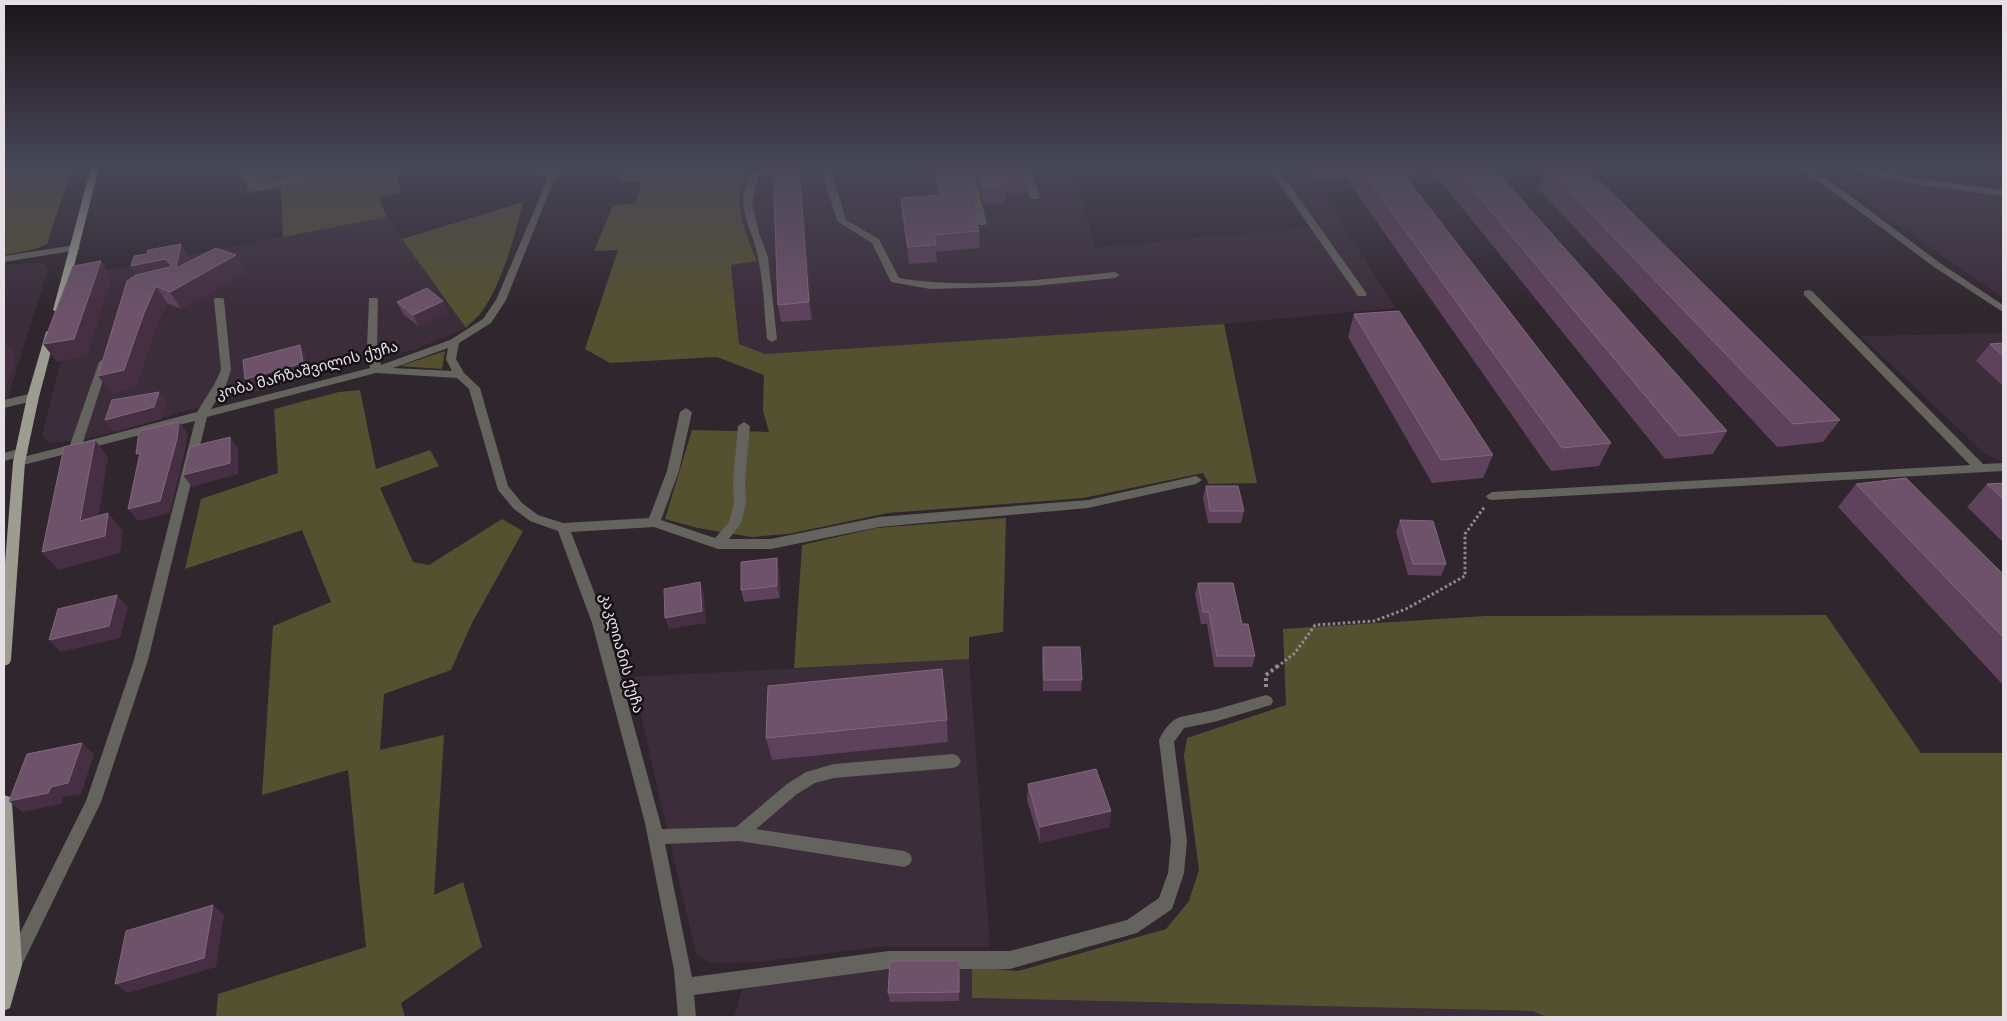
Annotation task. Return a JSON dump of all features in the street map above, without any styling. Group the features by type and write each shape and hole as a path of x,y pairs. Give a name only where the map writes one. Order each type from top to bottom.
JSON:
{"main road":[{"path":"4,660 8,560 21,457 32,397 83,215"},
{"path":"4,802 13,964 4,1002"}],"street":[{"name":"კობა მარზაშვილის ქუჩა","path":"4,457 21,457 74,447 376,370 454,342 487,321 501,300 539,215"},
{"path":"750,215 763,257 770,307 772,339"},
{"path":"840,215 842,221 876,241 895,280 930,286 1034,283 1115,274"},
{"path":"980,215 982,223"},
{"path":"1305,215 1362,294"},
{"path":"1869,215 1937,266 2003,309"},
{"path":"4,259 75,248"},
{"path":"1808,293 1981,469"},
{"path":"13,964 93,802 141,660 202,414 220,385 226,370 218,300"},
{"path":"373,300 372,346 376,370 460,375"},
{"path":"454,342 451,359 460,375 474,388 502,487 518,506 534,518 562,528 654,522 718,544 771,544 879,522 1088,504 1196,480"},
{"path":"74,447 107,354"},
{"path":"4,404 32,397"},
{"path":"654,522 673,471 686,412"},
{"path":"718,544 735,523 740,503 739,482 744,426"},
{"path":"1492,496 2003,467"},
{"name":"კაკლიანის ქუჩა","path":"562,528 599,623 656,837 683,970 687,1017"},
{"path":"684,987 889,960 1010,960 1131,927 1166,903 1176,873 1179,841 1166,740 1180,723 1214,716 1266,701"},
{"path":"739,834 810,776 834,771 954,761"},
{"path":"656,837 739,834 904,859"}],"path":[{"path":"1266,701 1266,675 1295,653 1315,625 1374,621 1406,608 1465,576 1465,534 1492,496"}],"shaded area":[{"path":"4,215 57,215 47,244 36,249 4,255"},
{"path":"282,215 386,215 387,217 283,237"},
{"path":"482,215 520,215 512,245 494,291 480,314 466,328 402,239"},
{"path":"609,215 741,215 757,261 731,265 739,344 765,354 1224,324 1257,483 1209,484 1203,473 1083,498 888,513 788,534 751,537 698,528 665,519 692,430 769,432 763,411 764,375 717,357 610,363 585,349 618,250 594,251"},
{"path":"740,215 1085,215 1096,247 1319,227 1311,215 1336,215 1396,308 1224,324 765,354 739,344 731,265 757,261"},
{"path":"1884,215 2003,215 2003,298"},
{"path":"387,217 466,328 414,350 361,362 83,440 49,443 42,436 82,275"},
{"path":"42,263 48,269 10,390 4,429 4,266"},
{"path":"2003,333 2003,462 1985,454 1861,336"},
{"path":"445,351 442,369 400,366"},
{"path":"360,390 376,469 430,450 439,466 380,488 413,562 429,565 502,519 523,531 472,623 451,670 384,694 380,750 444,735 434,895 463,882 482,947 401,1003 405,1017 216,1017 218,994 366,947 348,770 262,795 273,626 331,602 302,530 185,569 201,499 278,473 274,409 339,392"},
{"path":"1006,518 1003,632 969,637 969,659 794,668 802,545 876,528"},
{"path":"1826,615 1921,753 2003,753 2003,1017 1547,1017 1533,1011 972,998 972,967 1018,971 1166,929 1189,901 1199,870 1184,756 1187,738 1286,705 1283,629 1486,616"},
{"path":"969,659 990,947 877,947 757,962 710,963 696,954 632,677"},
{"path":"972,967 972,998 1533,1011 1547,1017 734,1017 742,989 850,971"}],"building":[{"path":"775,215 803,215 809,302 778,305"},
{"path":"903,215 974,215 979,231 934,235 936,245 908,247"},
{"path":"1393,215 1435,215 1611,443 1562,448"},
{"path":"1494,215 1535,215 1727,431 1679,436"},
{"path":"1592,215 1634,215 1840,420 1793,424"},
{"path":"181,244 176,268 216,248 236,255 170,292 156,286 144,313 124,370 98,376 127,281 136,275 170,267 172,264 165,259 131,266 134,256 147,254 148,250"},
{"path":"101,261 74,339 43,344 73,266"},
{"path":"427,288 443,301 413,315 397,302"},
{"path":"1399,311 1493,455 1441,460 1354,314"},
{"path":"2003,343 2003,356 1990,344"},
{"path":"300,345 303,363 245,379 243,360"},
{"path":"159,392 154,407 105,420 112,400"},
{"path":"179,422 177,439 160,501 128,509 140,453 136,454 139,431"},
{"path":"230,437 230,463 183,475 190,447"},
{"path":"95,440 80,521 108,513 105,536 42,552 64,447"},
{"path":"1906,478 2003,574 2003,637 1856,484"},
{"path":"2003,483 2003,499 1987,484"},
{"path":"1206,486 1238,486 1244,511 1210,511"},
{"path":"1400,520 1433,521 1446,564 1413,564"},
{"path":"777,558 777,586 741,590 741,562"},
{"path":"700,582 702,611 665,618 664,589"},
{"path":"1198,583 1233,583 1242,624 1248,624 1255,656 1217,656 1209,612 1203,612"},
{"path":"117,595 109,626 49,640 58,609"},
{"path":"1043,647 1080,647 1082,680 1044,680"},
{"path":"942,669 947,720 766,738 768,686"},
{"path":"82,743 68,783 51,787 48,793 9,801 27,754"},
{"path":"1096,769 1111,811 1040,827 1028,784"},
{"path":"213,905 204,958 115,984 126,931"},
{"path":"890,961 959,961 959,992 888,993"}]}
